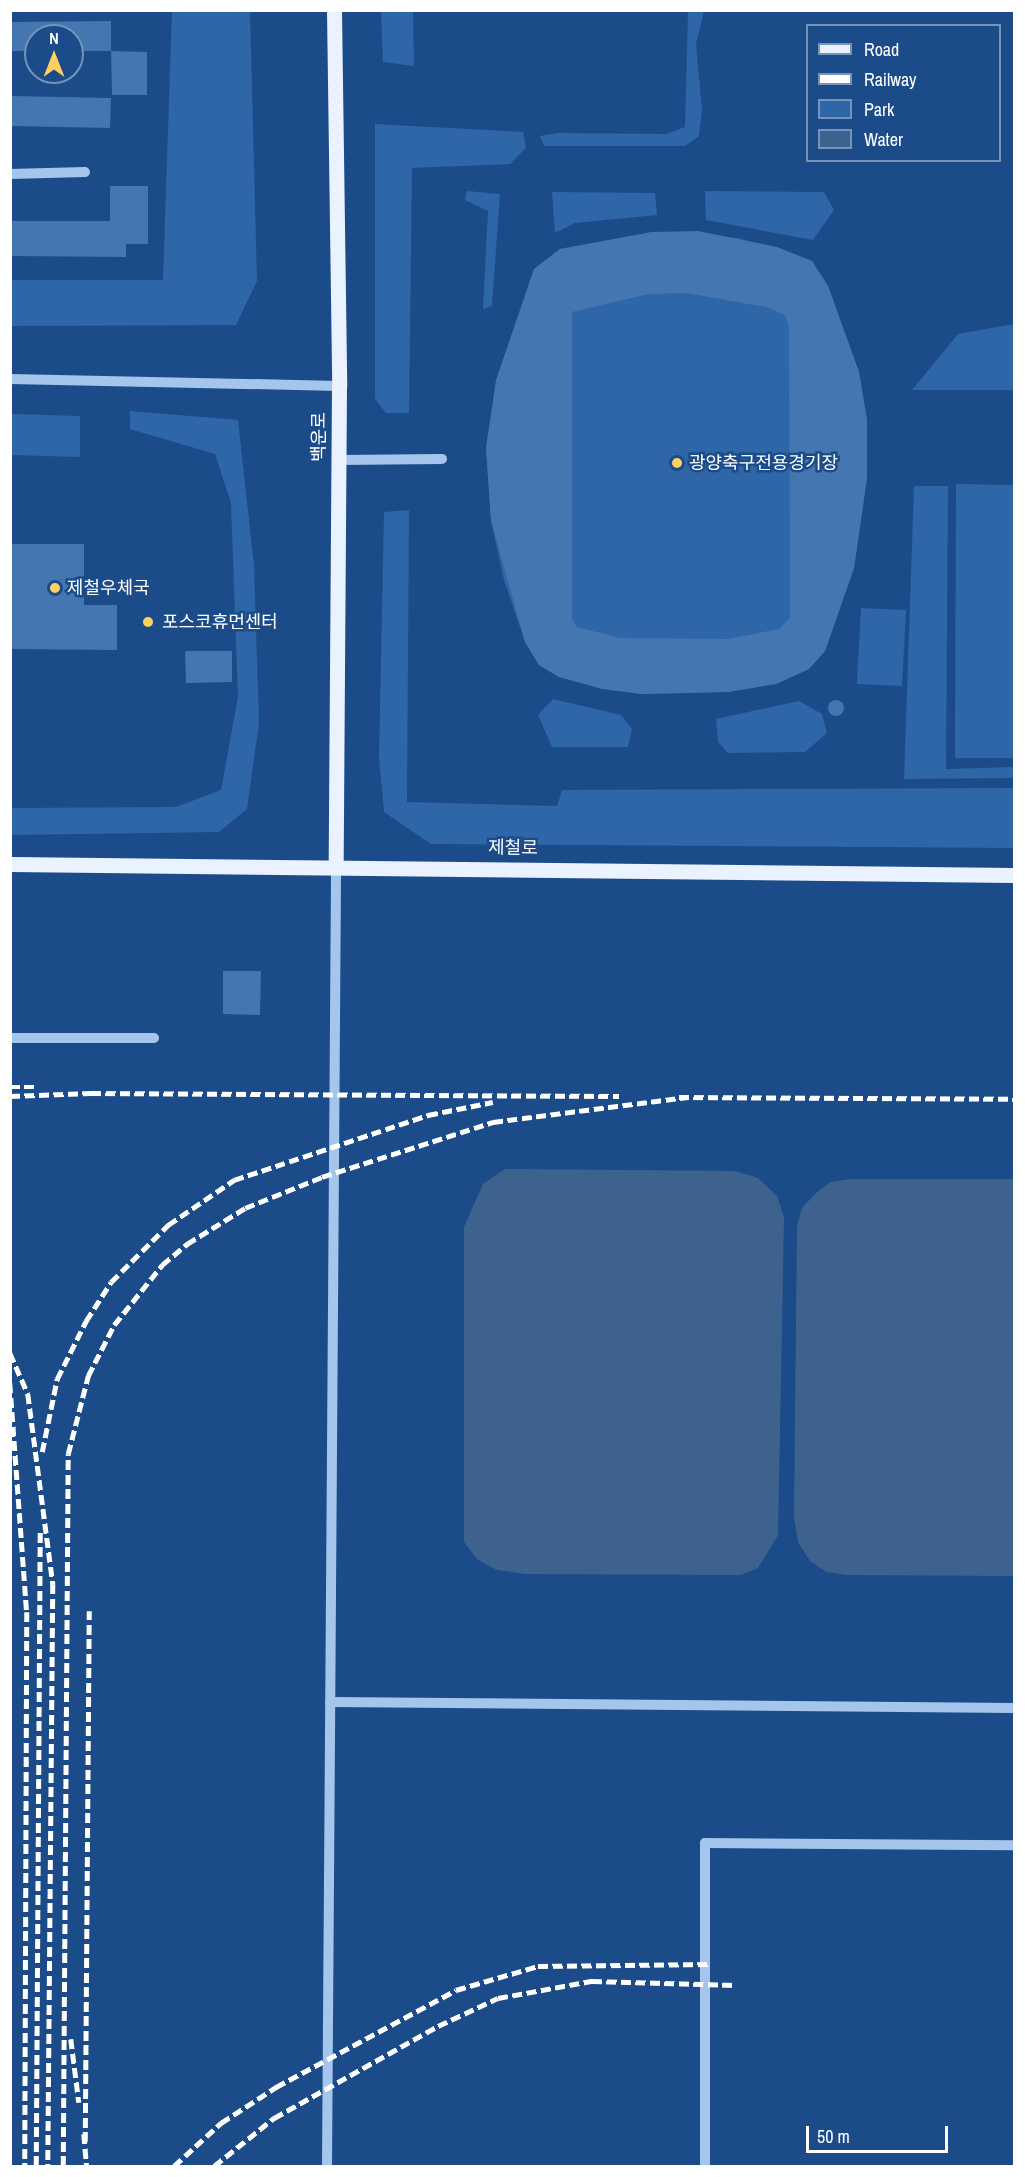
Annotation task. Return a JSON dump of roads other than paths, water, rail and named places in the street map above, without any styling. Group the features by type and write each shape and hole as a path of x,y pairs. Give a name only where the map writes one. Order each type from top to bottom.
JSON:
{"main road":[{"name":"백운로","path":"334,10 339,386 336,864"},
{"name":"제철로","path":"10,864 336,864 1014,875"}],"street":[{"path":"10,174 85,172"},
{"path":"10,379 339,386"},
{"path":"338,460 442,459"},
{"path":"327,2166 336,864"},
{"path":"10,1038 154,1038"},
{"path":"330,1702 1014,1708"},
{"path":"705,2166 705,1843 1014,1845"}],"water":[{"path":"505,1169 735,1171 758,1178 777,1196 784,1217 778,1535 758,1568 741,1575 525,1574 497,1570 478,1560 464,1542 464,1227 483,1184"},
{"path":"852,1179 1014,1179 1014,1576 847,1575 827,1572 810,1561 798,1542 794,1518 797,1226 802,1208 815,1194 830,1182"}],"railway":[{"path":"10,1087 34,1087"},
{"path":"10,1096 91,1093 619,1096"},
{"path":"679,1097 1014,1099"},
{"path":"63,2166 68,1454 88,1376 114,1325 162,1265 187,1244 245,1208 322,1177 493,1122 687,1097"},
{"path":"42,1452 57,1379 86,1321 111,1282 168,1225 234,1180 428,1115 493,1102"},
{"path":"10,1353 28,1394 53,1584 48,2166"},
{"path":"10,1383 27,1612 25,2166"},
{"path":"36,2166 40,1532"},
{"path":"85,2142 89,1611"},
{"path":"174,2166 221,2123 276,2087 456,1990 538,1966 711,1964"},
{"path":"214,2166 274,2118 438,2026 498,1998 592,1981 736,1985"},
{"path":"71,2039 79,2102"},
{"path":"84,2134 87,2166"}],"place":[{"name":"광양축구전용경기장","path":"677,463"},
{"name":"제철우체국","path":"55,588"},
{"name":"포스코휴먼센터","path":"148,622"}]}
